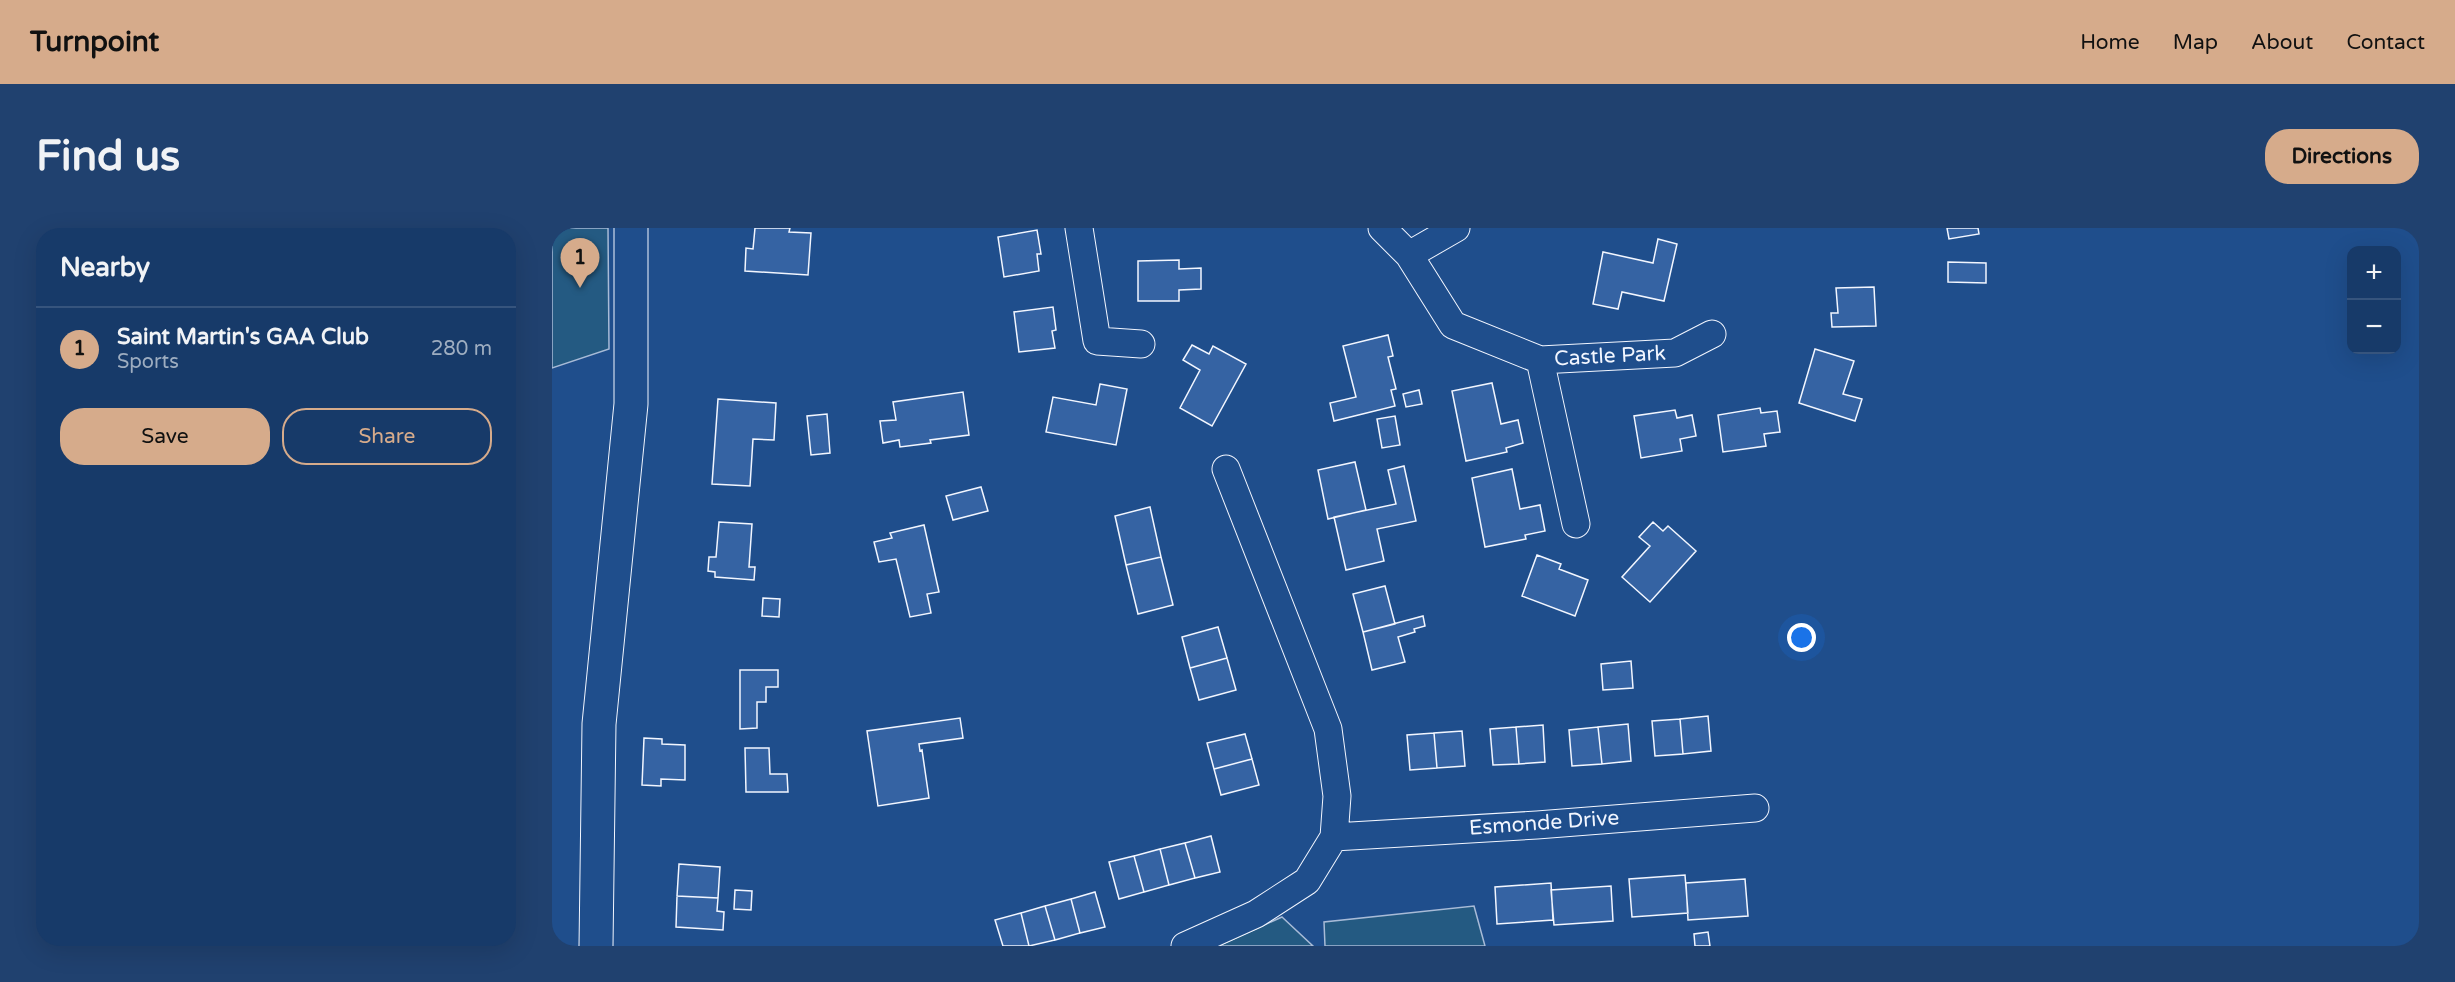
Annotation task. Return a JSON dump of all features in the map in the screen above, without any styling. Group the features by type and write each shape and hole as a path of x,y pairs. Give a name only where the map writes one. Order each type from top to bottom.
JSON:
{"street":[{"path":"596,946 599,724 631,404 631,228"},
{"path":"1079,228 1097,341 1142,344"},
{"name":"Castle Park","path":"1382,228 1409,255 1453,326 1540,360 1675,353 1712,334"},
{"path":"1409,255 1456,228"},
{"name":"Castle Park","path":"1540,360 1576,524"},
{"path":"1185,946 1256,914 1307,881 1334,837 1337,796 1328,729 1226,469"},
{"name":"Esmonde Drive","path":"1334,837 1537,825 1755,808"}],"shaded area":[{"path":"552,228 608,228 609,349 552,368"},
{"path":"1474,906 1485,946 1325,946 1324,922"},
{"path":"1282,917 1313,946 1218,946"}],"building":[{"path":"755,228 790,228 789,232 811,233 808,275 745,271 746,248 753,249"},
{"path":"1947,228 1978,228 1979,234 1949,239"},
{"path":"1037,230 1041,254 1037,254 1039,271 1004,277 998,237"},
{"path":"1658,239 1677,244 1664,301 1622,292 1618,309 1593,304 1603,252 1653,263"},
{"path":"1179,260 1179,269 1201,268 1201,289 1179,290 1179,301 1138,301 1138,261"},
{"path":"1948,262 1986,263 1986,283 1948,282"},
{"path":"1874,287 1876,326 1832,327 1831,313 1838,313 1836,288"},
{"path":"1053,307 1056,330 1052,331 1055,348 1019,352 1014,312"},
{"path":"1388,335 1393,356 1388,357 1396,389 1391,390 1395,406 1334,421 1330,403 1356,397 1343,346"},
{"path":"1192,345 1209,354 1213,346 1246,364 1212,426 1180,408 1200,370 1183,360"},
{"path":"1815,349 1854,361 1843,394 1862,399 1855,421 1799,403"},
{"path":"1492,383 1501,424 1518,420 1523,443 1506,448 1507,452 1466,461 1452,391"},
{"path":"1100,384 1127,389 1116,445 1046,432 1053,397 1096,405"},
{"path":"1419,390 1422,404 1406,407 1403,394"},
{"path":"963,392 969,435 900,447 899,440 883,443 880,421 896,420 893,402"},
{"path":"718,399 776,403 774,440 753,439 750,486 712,484"},
{"path":"1760,408 1761,413 1777,411 1780,432 1764,434 1766,446 1723,452 1718,415"},
{"path":"1675,410 1677,418 1692,415 1696,436 1680,439 1682,451 1641,458 1634,416"},
{"path":"827,414 830,453 811,455 807,416"},
{"path":"1395,416 1400,445 1382,448 1377,419"},
{"path":"1355,462 1366,510 1328,519 1318,470"},
{"path":"1404,466 1416,521 1377,529 1384,561 1346,570 1334,517 1396,504 1388,470"},
{"path":"1512,469 1520,509 1540,505 1545,531 1525,535 1526,539 1485,547 1472,478"},
{"path":"981,487 988,511 953,520 946,496"},
{"path":"1150,507 1161,557 1126,565 1115,516"},
{"path":"719,522 752,524 749,567 755,567 754,580 715,577 715,572 708,571 709,557 716,557"},
{"path":"1653,522 1663,531 1668,526 1696,551 1650,602 1622,577 1650,546 1639,537"},
{"path":"924,525 939,592 927,594 931,613 910,617 896,559 879,562 874,542 892,538 890,533"},
{"path":"1537,555 1561,564 1559,569 1588,580 1575,616 1522,596"},
{"path":"1161,557 1173,605 1138,614 1126,565"},
{"path":"1385,586 1395,624 1363,632 1353,594"},
{"path":"763,598 780,599 779,617 762,616"},
{"path":"1423,616 1425,626 1398,637 1405,662 1372,670 1363,632"},
{"path":"1218,627 1227,658 1190,668 1182,637"},
{"path":"1227,658 1236,690 1199,700 1190,668"},
{"path":"1631,661 1633,688 1603,690 1601,664"},
{"path":"740,670 778,670 778,687 766,687 766,702 757,702 757,728 740,729"},
{"path":"1708,716 1711,751 1683,754 1680,719"},
{"path":"960,718 963,738 919,744 920,751 922,750 929,798 878,806 867,731"},
{"path":"1680,719 1683,754 1655,756 1652,721"},
{"path":"1628,724 1631,761 1602,764 1598,727"},
{"path":"1543,725 1545,762 1519,764 1516,727"},
{"path":"1516,727 1519,764 1493,765 1490,729"},
{"path":"1598,727 1602,764 1572,766 1569,730"},
{"path":"1462,731 1465,766 1437,768 1434,733"},
{"path":"1434,733 1437,768 1410,770 1407,735"},
{"path":"1245,734 1252,759 1214,769 1207,743"},
{"path":"644,738 662,739 662,744 685,745 685,780 661,779 661,786 642,785"},
{"path":"745,748 769,748 770,774 787,774 788,792 746,792"},
{"path":"1252,759 1259,785 1221,795 1214,769"},
{"path":"1211,836 1220,872 1195,878 1185,843"},
{"path":"1185,843 1195,878 1169,885 1160,849"},
{"path":"1160,849 1169,885 1144,892 1134,856"},
{"path":"1134,856 1144,892 1119,899 1109,862"},
{"path":"679,864 720,867 718,898 677,896"},
{"path":"1685,875 1688,913 1632,917 1629,879"},
{"path":"1745,879 1748,916 1688,920 1686,883"},
{"path":"1551,883 1553,920 1497,924 1495,887"},
{"path":"1611,886 1613,921 1554,925 1551,890"},
{"path":"735,890 752,891 751,910 734,909"},
{"path":"1095,892 1105,927 1080,933 1071,899"},
{"path":"677,896 718,898 717,911 724,912 723,930 676,927"},
{"path":"1071,899 1080,933 1055,940 1045,906"},
{"path":"1045,906 1055,940 1029,946 1021,913"},
{"path":"1021,913 1029,946 1003,946 995,920"},
{"path":"1708,932 1710,946 1695,946 1694,934"}],"place":[{"name":"Saint Martin's GAA Club","path":"580,288"}]}
